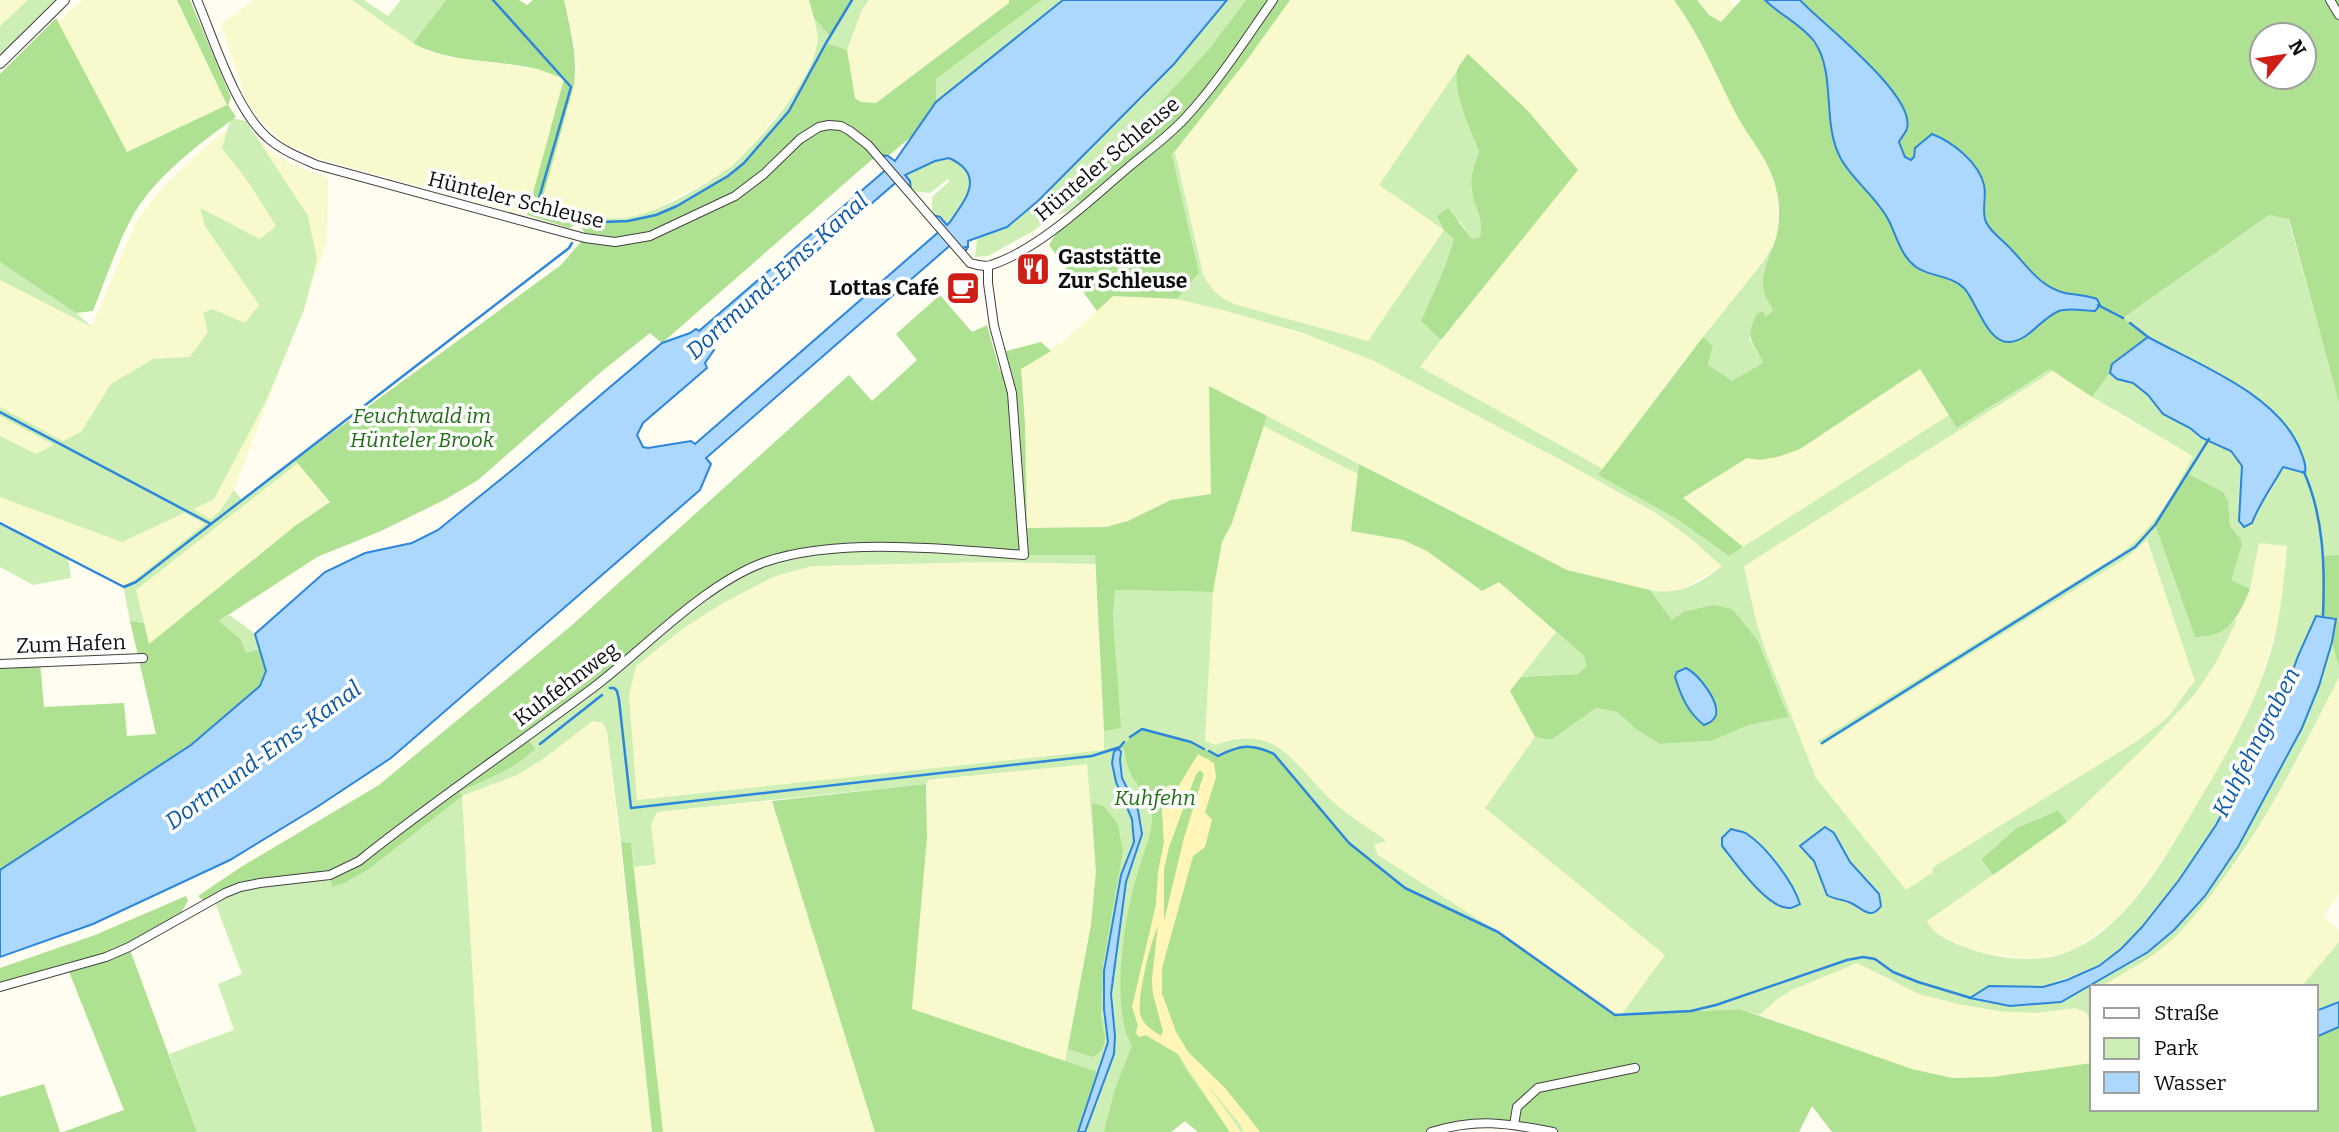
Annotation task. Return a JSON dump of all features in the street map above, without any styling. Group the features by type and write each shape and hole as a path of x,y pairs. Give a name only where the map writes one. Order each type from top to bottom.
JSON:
{"street":[{"path":"0,63 64,0"},
{"name":"Hünteler Schleuse","path":"197,0 247,113 257,128 280,147 317,165 584,238 615,242 650,236 735,196 764,174 800,139 819,127 841,127 868,145 970,263 988,266 1051,230 1094,197 1185,118 1213,86 1273,0"},
{"path":"2330,0 2339,15"},
{"name":"Kuhfehnweg","path":"0,987 106,957 240,887 330,875 351,866 598,684 697,603 732,578 764,563 803,552 861,548 1024,555 1012,393 994,326 988,266"},
{"name":"Zum Hafen","path":"0,664 144,659"},
{"path":"1514,1125 1517,1107 1538,1088 1635,1068"},
{"path":"1431,1132 1453,1125 1490,1122 1553,1132"}],"green space":[{"path":"0,0 28,0 0,26"},
{"path":"28,0 56,0 0,55 0,26"},
{"path":"82,0 177,0 227,105 126,152 58,23"},
{"path":"177,0 190,0 231,98 228,105 236,117 177,163 150,191 130,221 93,311 76,313 0,262 0,74 56,18 127,152 227,105"},
{"path":"252,0 352,0 427,51 448,57 538,69 564,79 527,215 323,160 284,143 254,114 246,100 221,24"},
{"path":"352,0 364,0 388,16 401,0 446,0 413,43"},
{"path":"446,0 519,0 527,5 533,0 564,0 574,53 574,85 540,207 574,216 579,223 569,228 527,215 564,79 538,69 443,55 413,43"},
{"path":"564,0 809,0 818,36 817,48 797,90 743,156 720,175 647,213 603,219 574,216 539,207 577,68"},
{"path":"809,0 852,0 830,36 814,18"},
{"path":"852,0 869,0 862,10 847,50 825,43 789,111 744,163 728,176 656,215 628,221 579,223 574,216 622,218 655,210 733,165 783,110 805,77 817,45 814,18 830,36"},
{"path":"869,0 1009,0 1009,3 876,103 861,102 855,98 847,50 862,10"},
{"name":"Feuchtwald im Hünteler Brook","path":"1009,0 1042,0 936,79 936,102 917,132 888,156 876,156 662,343 650,333 601,372 478,480 381,531 317,557 219,621 241,640 246,653 260,650 266,671 260,686 191,745 0,870 0,664 40,662 44,707 124,703 127,736 156,734 130,621 144,623 149,644 295,526 330,502 295,460 561,265 586,236 579,223 628,221 656,215 728,176 744,163 789,111 826,43 847,50 855,98 861,102 876,103 1009,3"},
{"path":"1042,0 1063,0 936,102 936,79"},
{"path":"1227,0 1246,0 1209,49 1155,108 1072,191 1084,206 1050,217 1035,230 988,256 975,257 977,239 1006,227 1038,201 1174,64"},
{"path":"1246,0 1290,0 1247,60 1172,155 1199,273 1177,299 1113,296 1097,311 1049,245 1057,232 1083,206 1072,191 1155,108 1209,49"},
{"path":"1290,0 1674,0 1689,20 1738,116 1770,169 1777,190 1778,231 1764,261 1682,363 1603,469 1420,367 1577,170 1528,111 1468,55 1379,185 1444,230 1368,341 1237,305 1221,299 1209,287 1203,274 1175,152"},
{"path":"1674,0 1697,0 1709,15 1721,22 1741,0 2339,0 2339,403 2289,219 2269,215 2123,318 2148,337 2112,364 2110,373 2092,397 2050,369 1957,428 1920,369 1800,449 1760,460 1747,458 1683,498 1743,547 1729,556 1677,519 1598,475 1703,337 1713,346 1708,365 1732,381 1763,363 1750,334 1757,313 1763,312 1766,317 1773,310 1763,286 1764,273 1779,224 1777,193 1769,168 1735,112 1699,41"},
{"path":"1698,0 1730,0 1734,8 1721,22 1709,15"},
{"path":"1468,54 1528,111 1578,170 1441,340 1421,321 1454,239 1444,230 1437,216 1448,208 1472,239 1480,237 1481,229 1471,186 1479,151 1457,87 1458,68"},
{"path":"1458,69 1464,111 1479,151 1471,186 1480,217 1480,237 1472,239 1459,220 1444,230 1379,185"},
{"path":"231,118 246,121 308,216 317,259 304,310 267,399 214,499 193,509 210,519 219,512 234,490 242,500 295,460 298,463 136,590 144,623 130,621 123,585 133,581 205,524 184,513 122,542 0,497 0,436 36,454 54,445 0,416 0,407 63,441 81,432 111,384 153,359 190,357 208,332 203,313 212,309 245,323 259,305 205,226 200,208 260,239 276,226 249,183 222,148"},
{"path":"239,120 272,153 291,164 328,178 327,243 234,490 219,512 210,519 0,407 0,280 92,326 136,222 173,177"},
{"path":"1175,152 1203,274 1217,293 1237,305 1368,341 1444,230 1454,239 1421,321 1441,340 1420,367 1603,469 1598,475 1677,519 1729,556 1949,415 1958,428 2050,369 2053,371 1744,566 1766,652 1816,778 1906,890 1933,872 1932,868 2158,726 2195,681 2147,540 2126,558 1821,746 1818,741 2121,553 2133,544 2153,521 2171,496 2193,456 2092,397 2110,373 2117,379 2133,383 2148,395 2163,414 2190,428 2202,438 2231,451 2242,466 2243,483 2239,503 2252,523 2280,469 2287,468 2300,473 2253,396 2148,337 2123,318 2269,215 2288,218 2339,403 2339,555 2324,557 2324,616 2316,616 2280,707 2216,825 2179,880 2142,927 2121,949 2099,966 2043,987 2019,987 2061,1002 2090,985 2090,1020 2086,1012 2075,1008 2035,1013 1999,1011 1959,1004 1919,994 1857,963 1792,990 1777,999 1760,1015 1740,1009 1622,1014 1665,955 1485,808 1535,737 1551,740 1596,708 1617,712 1636,729 1660,744 1711,741 1749,725 1787,717 1758,641 1672,620 1650,590 1671,591 1689,587 1722,566 1656,513 1372,360 1303,333 1177,299 1199,273 1172,155","holes":["2188,474 2228,501 2230,526 2242,544 2230,580 2250,589 2259,543 2287,546 2283,590 2272,647 2261,681 2235,737 2155,872 2106,929 2086,943 2057,956 2031,959 1996,956 1968,948 1938,934 1927,921 1993,875 1981,859 2017,830 2047,814 2058,810 2067,822 2149,743 2194,695 2214,666 2238,618 2214,634 2195,637 2155,525"]},
{"path":"949,158 960,165 970,181 966,199 947,225 932,215 932,197 950,181 948,179 930,193 911,191 905,175 935,161"},
{"path":"1773,245 1764,285 1773,310 1749,338 1763,363 1732,382 1708,365 1713,346 1703,337 1764,261"},
{"path":"0,262 76,313 92,327 0,280"},
{"path":"940,295 972,332 987,325 1000,371 1010,368 1006,351 1041,342 1051,351 1021,369 1027,528 1106,527 1128,521 1171,500 1211,494 1209,386 1267,416 1232,523 1222,542 1213,592 1115,590 1113,619 1121,728 1104,731 1095,555 1024,555 956,550 803,552 731,578 526,737 535,749 527,756 499,774 460,792 462,796 369,869 345,883 332,887 330,875 260,883 204,901 198,896 241,867 379,785 571,626 849,375 872,401 917,360 896,334"},
{"path":"1113,296 1177,299 1219,309 1333,343 1372,360 1656,513 1722,566 1676,593 1650,590 1567,570 1210,387 1211,494 1171,500 1128,521 1106,527 1027,528 1021,369 1064,341"},
{"path":"1920,368 1949,415 1743,547 1683,499 1747,458 1760,460 1800,449"},
{"path":"2053,371 2120,415 2194,456 2186,472 2151,524 2133,544 1818,742 1822,746 2126,558 2146,540 2196,681 2158,726 1932,868 1933,872 1906,891 1816,778 1766,652 1757,625 1744,565"},
{"path":"0,416 205,525 133,581 123,585 0,520"},
{"path":"1267,416 1359,464 1358,474 1263,426"},
{"path":"1263,426 1358,474 1351,531 1403,540 1427,551 1482,591 1499,582 1556,632 1511,691 1535,737 1485,808 1666,955 1622,1014 1615,1015 1498,932 1378,855 1374,845 1385,841 1332,801 1294,761 1243,737 1215,745 1205,741 1213,592 1222,542 1232,523"},
{"path":"298,463 330,501 149,644 136,590"},
{"path":"1359,464 1567,570 1650,590 1672,620 1684,612 1713,605 1732,609 1758,641 1788,717 1749,725 1711,741 1660,744 1636,729 1617,712 1596,708 1551,740 1535,737 1510,691 1521,677 1578,674 1587,666 1584,656 1499,582 1482,591 1427,551 1403,540 1351,531"},
{"path":"2188,474 2223,492 2228,501 2230,526 2241,539 2242,545 2231,580 2250,589 2231,624 2216,634 2195,637 2155,525"},
{"path":"0,523 68,558 71,578 33,585 0,567"},
{"path":"2259,543 2287,546 2278,622 2259,686 2228,753 2171,848 2132,902 2115,920 2078,947 2065,953 2036,959 1993,955 1968,948 1929,927 1927,921 2067,822 2149,743 2194,695 2214,666 2238,618 2250,589"},
{"name":"Kuhfehn","path":"861,548 1024,555 1095,555 1095,564 990,562 812,566 773,577 723,603 681,630 636,666 629,695 637,800 1104,750 1104,731 1120,728 1113,619 1115,590 1213,592 1205,741 1215,745 1236,739 1253,739 1268,742 1281,750 1293,759 1330,799 1386,841 1374,845 1378,855 1498,932 1405,888 1349,843 1274,754 1280,1132 1198,1132 1185,1121 1171,1132 1085,1132 1105,1075 1097,1072 1078,1132 875,1132 911,1009 1065,1061 1091,926 1096,872 1087,764 657,812 651,825 656,864 634,867 631,843 621,842 607,731 603,723 593,721 517,775 462,796 482,1132 197,1132 169,1054 234,1030 218,984 242,974 214,900 225,893 330,875 332,887 345,883 369,869 461,796 460,792 497,775 529,755 526,737 697,603 764,563"},
{"path":"2339,555 2339,667 2332,642 2335,619 2324,616 2324,556"},
{"path":"990,562 1095,564 1105,750 637,800 629,695 632,677 636,666 681,630 723,603 773,577 812,566"},
{"path":"230,615 255,634 260,650 246,654 219,621"},
{"path":"1556,632 1584,656 1588,666 1578,674 1521,677"},
{"path":"2332,642 2339,677 2284,783 2253,835 2237,860 2181,931 2139,964 2103,985 2091,985 2148,952 2174,930 2205,896 2302,728 2319,686"},
{"path":"2339,677 2339,894 2323,917 2339,930 2339,942 2303,985 2103,985 2174,938 2243,853 2289,776"},
{"path":"593,721 603,723 607,731 652,1132 482,1132 462,796 517,775"},
{"name":"Kuhfehn","path":"1142,729 1191,742 1218,756 1246,747 1259,748 1274,754 1349,843 1405,888 1498,932 1615,1015 1740,1009 1912,1069 1952,1078 1992,1077 2090,1063 2090,1111 2318,1111 2318,1036 2339,1027 2339,1132 1832,1132 1812,1106 1799,1132 1553,1132 1490,1122 1431,1132 1260,1132 1246,1113 1188,1052 1176,1032 1162,994 1162,968 1193,855 1205,847 1205,813 1216,777 1208,758 1178,787 1161,792 1164,843 1158,872 1156,905 1132,1007 1139,1037 1145,1035 1178,1054 1230,1132 1198,1132 1185,1121 1171,1132 1104,1132 1115,1089 1132,1046 1125,1030 1122,1010 1121,964 1131,896 1152,824 1149,804 1129,770 1124,749 1120,747"},
{"path":"1087,763 1096,872 1091,926 1065,1061 911,1009 927,837 927,781"},
{"path":"1200,770 1204,773 1184,838 1163,927 1164,869 1169,847 1196,774"},
{"path":"926,784 927,837 912,1009 1097,1072 1078,1132 875,1132 772,801"},
{"path":"772,801 875,1132 663,1132 634,867 656,863 651,825 657,812"},
{"path":"1092,803 1103,806 1117,822 1123,850 1103,965 1101,1016 1105,1039 1102,1050 1093,1057 1068,1049 1091,925 1096,872"},
{"path":"2058,810 2067,822 1993,875 1981,859 2017,828"},
{"path":"621,842 631,843 663,1132 652,1132"},
{"path":"186,896 188,901 179,916 129,947 197,1132 63,1132 124,1110 68,969 0,987 0,968 95,935"},
{"path":"1158,923 1152,980 1163,1031 1161,1036 1144,1023 1139,1009 1144,970"},
{"path":"2339,942 2339,1002 2318,1010 2318,985 2303,985"},
{"path":"1857,963 1890,981 2035,1013 2075,1008 2086,1012 2090,1018 2090,1060 2087,1064 1992,1077 1952,1078 1912,1069 1760,1015 1777,999"},
{"path":"44,1084 60,1132 0,1132 0,1097"}],"sand":[{"path":"1198,754 1214,763 1216,777 1205,812 1212,820 1205,847 1193,856 1162,968 1162,994 1176,1032 1188,1052 1225,1088 1260,1132 1244,1132 1206,1083 1241,1132 1230,1132 1178,1054 1146,1035 1139,1037 1136,1033 1138,1025 1132,1007 1156,905 1158,872 1164,843 1161,792 1169,785 1178,787","holes":["1200,770 1204,774 1184,838 1164,921 1164,869 1169,847 1196,774","1158,926 1152,980 1163,1031 1161,1036 1144,1023 1140,1010 1145,972"]}],"water":[{"name":"Dortmund-Ems-Kanal","path":"1063,0 1227,0 1174,64 1038,201 1007,227 968,241 964,252 954,242 706,458 711,464 700,490 391,758 230,860 93,924 0,957 0,870 191,745 260,686 266,671 255,634 325,572 365,553 412,543 438,530 662,343 696,329 699,331 889,167 881,155 895,161 936,102","holes":["949,158 967,172 969,188 962,205 947,225 940,217 932,215 942,229 695,444 691,441 643,447 637,435 643,423 707,368 705,363 714,350 709,344 900,179 911,191 910,181 905,175 935,161"]},
{"path":"1765,0 1800,0 1865,60 1897,97 1906,114 1906,132 1899,142 1905,157 1911,160 1915,148 1932,134 1956,148 1971,161 1981,177 1985,190 1985,218 1990,229 2048,286 2065,293 2097,299 2100,305 2095,311 2059,311 2024,337 2010,342 2002,341 1983,321 1964,288 1911,263 1884,212 1841,159 1832,130 1825,68 1814,41"},
{"path":"2148,337 2211,369 2254,396 2288,428 2299,447 2305,463 2305,473 2283,467 2252,523 2244,527 2239,521 2242,466 2231,451 2202,438 2190,428 2163,414 2148,395 2133,383 2117,379 2110,373 2112,364"},
{"path":"2316,616 2336,619 2319,686 2302,728 2238,847 2205,896 2174,930 2148,952 2061,1002 2010,1006 1970,998 1989,986 2043,987 2067,980 2099,966 2121,949 2179,880 2216,825 2280,707"},
{"path":"1686,668 1702,682 1714,702 1716,715 1711,722 1704,725 1686,704 1675,677 1677,672"},
{"path":"1119,749 1122,778 1138,810 1142,834 1126,882 1111,994 1114,1054 1085,1132 1078,1132 1108,1042 1104,1009 1104,971 1121,875 1134,842 1132,819 1116,782 1112,763 1114,751"},
{"path":"1825,827 1834,833 1850,862 1879,894 1881,906 1874,913 1827,895 1814,861 1800,846"},
{"path":"1731,829 1745,833 1763,847 1785,876 1800,904 1791,908 1781,907 1753,884 1722,846 1722,838"},
{"path":"2339,1002 2339,1027 2318,1036 2318,1010"}],"waterway":[{"path":"493,0 571,87 535,212 579,223 628,221 656,215 728,176 744,163 789,111 852,0"},
{"path":"0,412 211,524 569,248 572,243"},
{"name":"Kuhfehngraben","path":"2098,305 2123,318"},
{"name":"Kuhfehngraben","path":"2130,323 2148,337"},
{"path":"1822,743 2135,547 2155,525 2209,439"},
{"name":"Kuhfehngraben","path":"2304,472 2316,507 2322,543 2323,616"},
{"path":"0,523 124,587 136,582 211,524"},
{"path":"610,688 617,691 619,700 631,808 1092,756 1120,747 1124,742"},
{"path":"540,744 602,695"},
{"path":"1130,737 1142,729 1191,742 1204,749"},
{"path":"1209,751 1218,756 1239,748 1252,747 1274,754 1349,843 1405,888 1498,932 1615,1015 1691,1011 1863,957 1875,959 1893,972 1918,982 1971,998"}],"place":[{"name":"Gaststätte Zur Schleuse","path":"1033,269"},
{"name":"Lottas Café","path":"963,288"}]}
